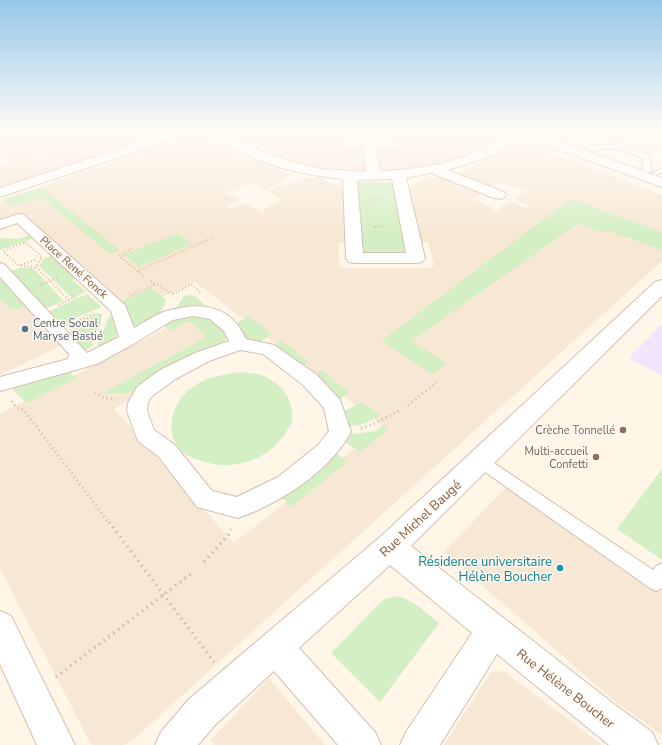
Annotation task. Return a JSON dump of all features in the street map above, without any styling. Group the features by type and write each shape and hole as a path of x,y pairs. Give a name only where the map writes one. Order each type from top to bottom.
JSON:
{"street":[{"path":"0,193 83,165"},
{"path":"287,165 311,171 350,176 374,176 400,182 452,165"},
{"path":"374,165 374,176"},
{"path":"625,165 660,176"},
{"path":"435,170 499,195"},
{"path":"350,176 355,258 416,258 400,182"},
{"name":"Place René Fonck","path":"0,225 19,218 49,254 76,270 119,309 129,339"},
{"path":"8,268 23,292 78,353 77,362"},
{"name":"Rue Michel Baugé","path":"174,745 202,712 390,547 662,286"},
{"path":"4,390 77,362 90,359 129,339 168,316 193,311 215,314 232,328 239,344"},
{"path":"239,344 268,348 310,380 333,405 340,432 326,451 286,484 238,508 205,500 168,452 145,435 137,411 138,403 144,392 167,375 202,357 239,344"},
{"name":"Rue Hélène Boucher","path":"390,547 601,717 639,745"},
{"path":"0,627 56,745"},
{"path":"419,745 493,631"},
{"path":"276,648 362,745"}],"lane":[{"path":"647,165 648,170"},
{"path":"480,461 656,582 662,572"}],"path":[{"path":"351,202 383,198 400,182"},
{"path":"353,233 408,218"},
{"path":"138,271 214,237"},
{"path":"8,268 3,250 25,242 49,254"},
{"path":"132,248 119,256 145,277"},
{"path":"8,268 36,267 49,254"},
{"path":"8,268 49,254"},
{"path":"36,267 69,300"},
{"path":"23,292 76,270"},
{"path":"151,281 172,294 172,306 168,316"},
{"path":"42,313 96,288"},
{"path":"408,405 437,382"},
{"path":"4,390 16,407 24,410 232,686"},
{"path":"340,432 371,425 399,411"},
{"path":"204,562 228,535 238,508"},
{"path":"54,678 192,573"}],"shaded area":[{"path":"50,165 55,169 0,187 0,166"},
{"path":"50,165 68,165 55,169"},
{"path":"105,165 267,165 290,175 285,177 288,179 265,190 251,183 230,192 227,190 223,192 241,200 227,206 231,209 245,203 262,212 266,211 263,209 283,199 268,192 293,181 296,183 307,178 321,178 345,189 348,242 338,243 339,265 343,268 430,268 434,265 428,242 418,242 406,188 428,177 441,177 484,191 472,199 494,208 492,210 496,211 509,201 526,208 529,205 513,199 528,190 522,190 499,182 487,189 457,174 475,165 583,165 662,195 662,261 135,738 125,745 93,745 90,743 0,568 0,414 190,316 225,346 114,409 234,543 383,426 195,282 128,313 22,217 0,224 0,201"},
{"path":"313,165 371,165 371,167 365,171"},
{"path":"375,165 429,165 381,171 375,168"},
{"path":"0,272 64,344 0,375"},
{"path":"662,324 662,376 629,358"},
{"path":"510,483 662,591 662,735 612,699 444,552"},
{"path":"504,671 602,745 444,745 491,672"},
{"path":"269,678 325,745 215,745 210,741"}],"green space":[{"path":"359,182 394,183 406,249 404,252 364,252 361,250 355,184"},
{"path":"41,187 52,194 11,207 3,199"},
{"path":"52,196 120,250 110,254 43,199"},
{"path":"571,199 662,232 662,250 610,231 604,233 579,223 411,341 447,363 433,374 381,341"},
{"path":"179,233 192,244 139,267 123,255"},
{"path":"29,235 33,238 0,250 0,238 19,239"},
{"path":"53,255 77,277 73,280 86,292 72,298 39,266 45,258"},
{"path":"19,268 33,268 64,301 45,309 10,271"},
{"path":"0,272 28,304 12,311 0,298"},
{"path":"151,288 166,300 165,305 155,318 136,330 132,327 131,318 119,302"},
{"path":"87,294 102,307 76,318 69,325 62,328 50,311"},
{"path":"184,296 195,296 207,307 175,310"},
{"path":"97,313 102,314 100,327 92,340 93,345 85,351 81,350 80,346 70,334 71,329 82,319"},
{"path":"112,315 118,327 117,334 100,350 97,346 108,319"},
{"path":"191,315 213,317 227,335 224,342 147,382 130,393 103,393 207,337 189,321 170,331 165,326 165,323"},
{"path":"248,316 271,333 259,344 250,342 237,329 238,322"},
{"path":"281,340 309,362 300,367 274,349 276,344"},
{"path":"321,370 349,392 337,402 313,375"},
{"path":"59,371 70,372 76,378 26,403 11,388"},
{"path":"240,372 259,374 273,381 286,394 291,406 292,419 291,424 284,436 273,448 260,457 237,464 213,464 198,460 185,454 177,445 172,434 174,411 180,400 188,391 199,383 219,376"},
{"path":"362,402 380,415 365,423 356,426 348,426 341,413"},
{"path":"383,425 389,429 360,452 346,443 344,438 346,435 376,431"},
{"path":"332,452 348,461 291,507 283,499 284,494"},
{"path":"662,469 662,560 617,529"},
{"path":"395,596 401,597 413,603 439,623 380,702 331,653 381,602"}],"place":[{"name":"Centre Social Maryse Bastié","path":"25,329"},
{"name":"Crèche Tonnellé","path":"623,430"},
{"name":"Multi-accueil Confetti","path":"596,457"},
{"name":"Résidence universitaire Hélène Boucher","path":"560,568"}]}
